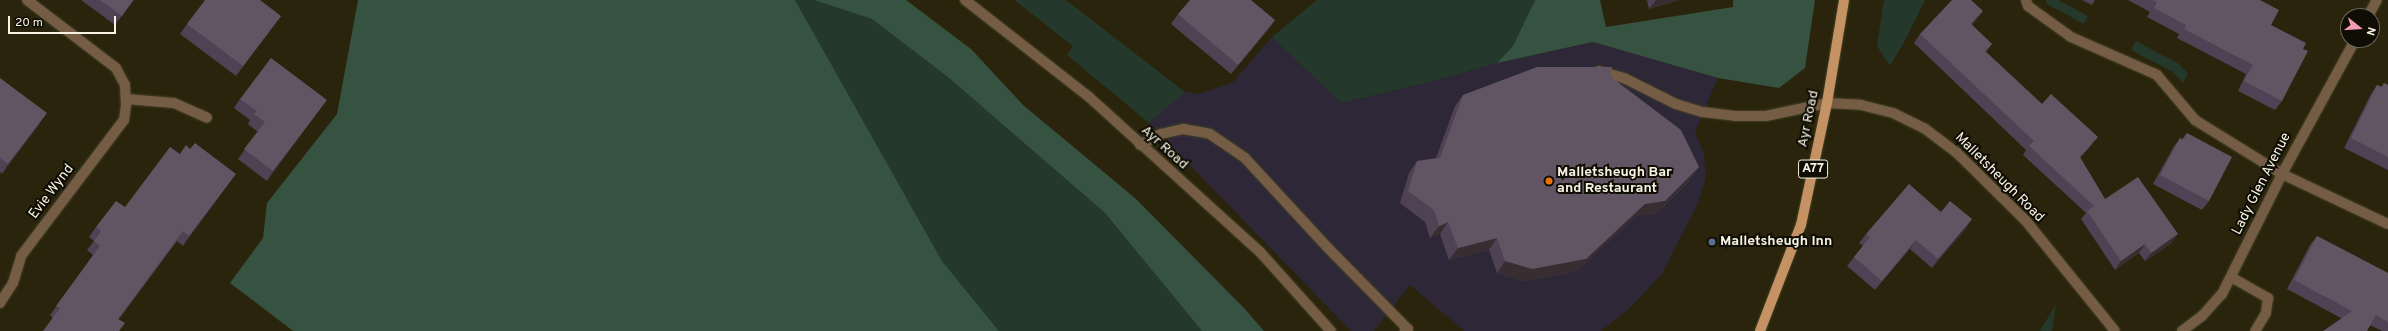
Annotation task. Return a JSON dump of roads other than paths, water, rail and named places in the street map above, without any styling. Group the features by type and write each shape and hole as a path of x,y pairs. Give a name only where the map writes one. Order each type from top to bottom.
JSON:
{"main road":[{"name":"Ayr Road","path":"1760,331 1801,225 1828,103 1844,0"}],"street":[{"name":"Evie Wynd","path":"0,303 13,283 21,256 124,120 126,99 125,85 116,68 27,0"},
{"name":"Ayr Road","path":"964,0 1088,96 1140,145 1260,252 1331,331"},
{"path":"2026,0 2028,6 2071,37 2156,75 2195,120 2282,174 2388,224"},
{"name":"Lady Glen Avenue","path":"2182,331 2202,316 2222,294 2282,174 2351,48"},
{"name":"Malletsheugh Road","path":"1586,69 1624,78 1676,104 1703,112 1735,116 1766,116 1828,103 1861,105 1894,113 1924,128 1957,153 2026,221 2115,331"},
{"path":"126,99 174,103 207,118"},
{"path":"1140,145 1162,134 1183,129 1210,134 1245,158 1328,248 1408,329 1405,331"},
{"path":"2231,277 2268,298 2266,312 2255,331"}],"place":[{"name":"Malletsheugh Bar and Restaurant","path":"1549,181"},
{"name":"Malletsheugh Inn","path":"1712,242"}]}
